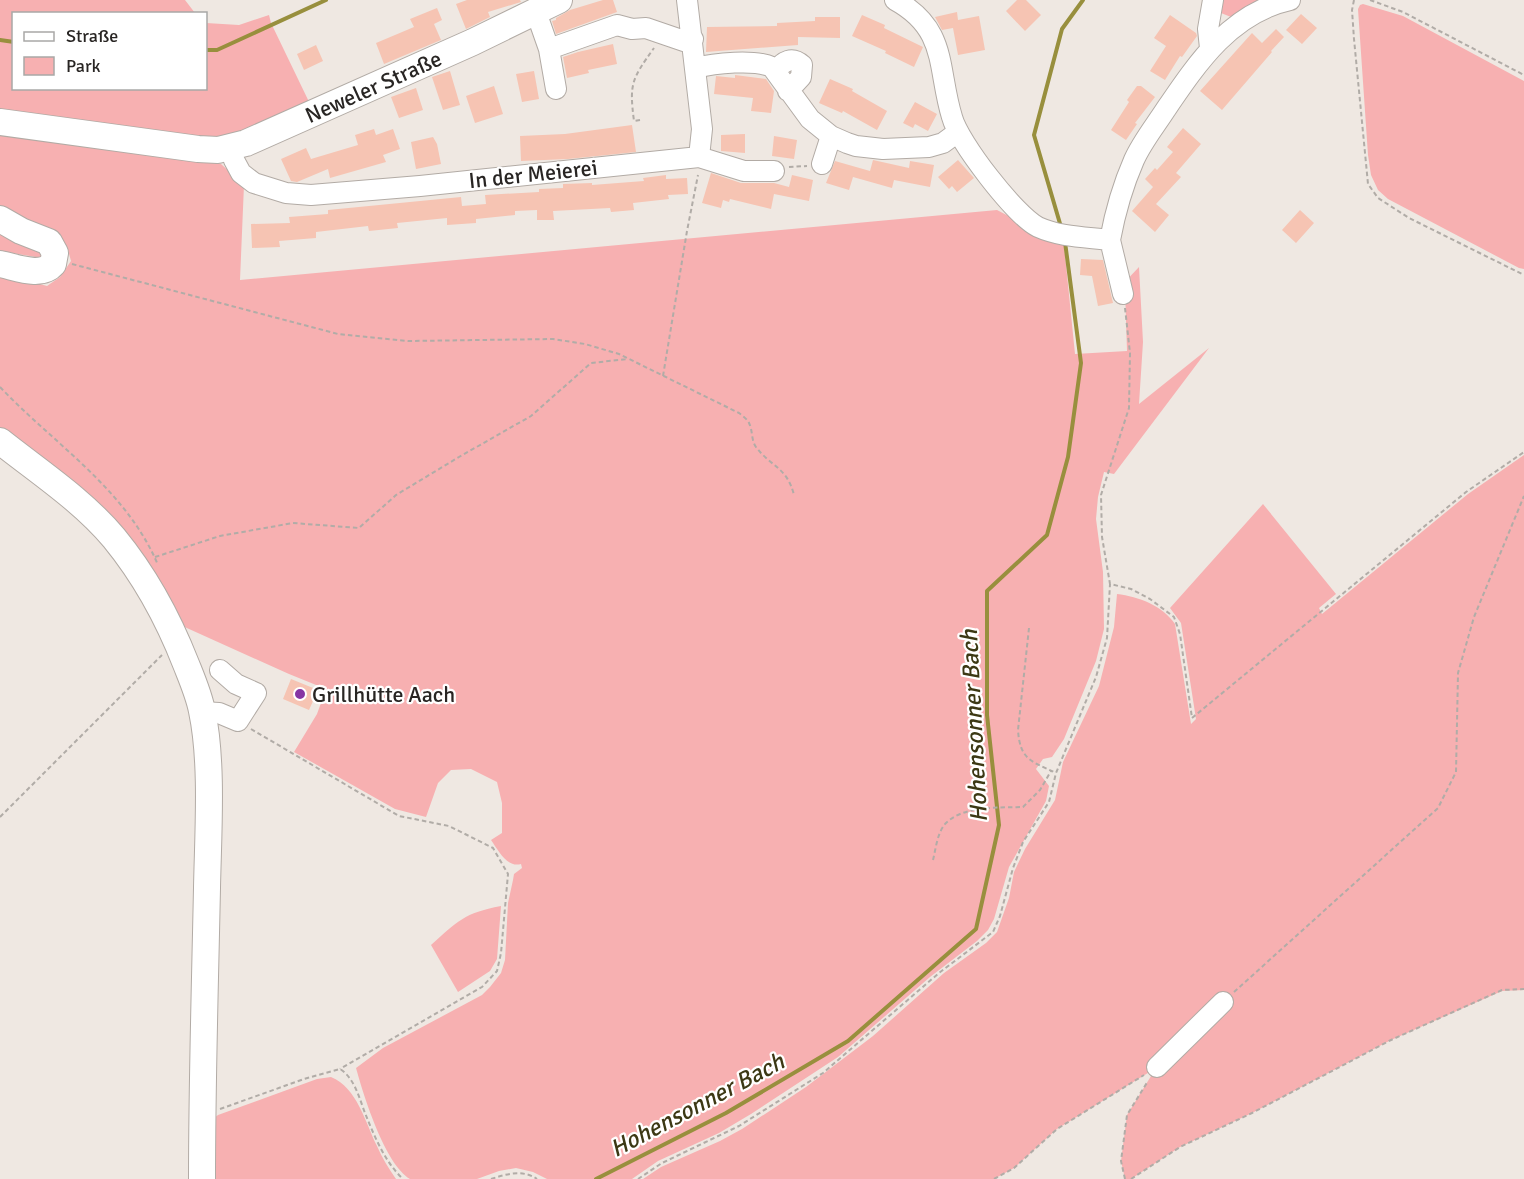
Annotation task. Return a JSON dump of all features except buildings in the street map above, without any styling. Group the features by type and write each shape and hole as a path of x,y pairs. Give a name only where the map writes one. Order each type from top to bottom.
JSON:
{"main road":[{"name":"Neweler Straße","path":"0,122 182,147 210,150 230,148 287,125 559,0"},
{"path":"0,219 21,231 49,242 55,253 53,264 43,271 0,264"},
{"path":"0,441 74,499 113,537 148,584 177,640 202,712 206,743 208,827 202,1179"}],"street":[{"path":"687,0 702,129 699,157 744,171 774,171"},
{"path":"895,0 924,23 934,39 948,104 958,132 1017,211 1032,223 1068,235 1110,240"},
{"path":"1123,294 1110,240 1125,183 1140,147 1210,48 1230,29 1257,11 1290,0"},
{"path":"1212,6 1230,29"},
{"path":"1210,48 1208,29 1212,6"},
{"path":"536,12 549,49 556,89"},
{"path":"549,49 617,26 632,29 646,28 684,41 693,39"},
{"path":"696,68 709,65 767,65 776,71 810,119 831,136 856,146 902,148 936,146 958,132"},
{"path":"822,164 831,136"},
{"name":"In der Meierei","path":"230,148 241,173 254,183 286,193 311,195 699,157"},
{"path":"202,712 219,712 238,721 256,693 236,684 220,670"},
{"path":"1157,1067 1223,1002"}],"path":[{"path":"1353,0 1354,39 1368,184 1378,198 1409,218 1524,274"},
{"path":"1370,0 1403,12 1524,75"},
{"path":"640,120 634,122 632,85 640,67 664,35"},
{"path":"663,376 699,157"},
{"path":"774,171 822,164"},
{"path":"77,266 338,334 408,340 554,339 585,344 630,359 740,413 749,422 753,444 766,459 781,469 791,483 794,495"},
{"path":"638,1179 662,1163 739,1126 823,1073 939,973 993,932 1019,851 1049,802 1056,773 1096,677 1107,638 1110,584 1102,537 1101,495 1129,408 1130,352 1123,294"},
{"path":"155,557 220,536 293,523 359,528 396,495 531,416 591,363 630,359"},
{"path":"1110,584 1131,589 1150,598 1174,617 1180,633 1192,718 1466,492 1524,452"},
{"path":"1223,1002 1279,949 1438,808 1456,772 1458,673 1474,617 1524,496"},
{"path":"1029,628 1018,741 1028,760 1056,773"},
{"path":"0,817 177,640"},
{"path":"202,1111 220,1109 304,1079 340,1069 482,987 497,971 501,953 508,874 493,848 449,826 399,816 238,721"},
{"path":"933,860 937,838 946,823 967,811 1023,807 1040,790 1051,771"},
{"path":"1131,1179 1180,1147 1252,1113 1391,1040 1502,990 1524,989"},
{"path":"994,1179 1014,1168 1058,1129 1157,1067"},
{"path":"1125,1179 1121,1161 1127,1115 1157,1067"},
{"path":"340,1069 349,1075 392,1168 403,1179"},
{"path":"491,1179 513,1173 537,1179"}],"green space":[{"path":"0,0 185,0 194,12 12,12 12,90 207,90 207,23 239,25 269,15 311,106 224,143 11,116 0,109"},
{"path":"1218,0 1270,0 1231,17 1221,13"},
{"path":"1363,4 1403,16 1524,81 1524,269 1388,199 1378,190 1371,175 1368,155 1358,9"},
{"path":"0,129 205,158 221,164 244,185 240,280 997,210 1064,245 1075,354 1127,351 1125,289 1121,286 1139,267 1143,342 1139,404 1209,348 1114,474 1104,472 1096,519 1103,572 1104,629 1096,661 1064,739 1052,757 1043,759 1036,769 1049,786 1046,801 1009,867 994,919 988,930 838,1057 719,1133 658,1161 632,1179 547,1179 533,1172 516,1168 477,1179 410,1179 401,1171 384,1145 370,1112 356,1068 383,1048 482,995 501,973 505,960 508,903 514,874 522,868 521,864 516,865 507,861 491,840 502,833 502,803 497,782 471,769 451,770 438,783 426,817 395,809 294,752 317,714 326,689 178,624 48,466 0,428 0,273 47,286 60,277 71,261 68,250 60,238 0,210"},
{"path":"0,225 44,250 42,258 0,251"},
{"path":"1524,455 1524,990 1502,991 1391,1040 1252,1113 1180,1147 1131,1179 1125,1179 1121,1161 1127,1115 1156,1068 1057,1129 1014,1168 994,1179 643,1179 661,1167 742,1129 806,1087 873,1036 944,973 986,943 997,932 1009,898 1014,872 1025,849 1055,800 1063,762 1099,686 1114,627 1117,594 1134,597 1157,607 1175,624 1191,724 1196,719 1181,623 1170,608 1263,504 1336,594 1319,608 1322,614 1468,494"},
{"path":"501,906 497,959 490,971 458,992 431,945 462,919"},
{"path":"331,1077 340,1082 354,1097 381,1155 396,1179 210,1179 214,1118 317,1079"}],"waterway":[{"path":"207,50 217,50 326,0"},
{"name":"Hohensonner Bach","path":"1061,227 1034,135 1062,29 1083,0"},
{"path":"0,40 12,42"},
{"name":"Hohensonner Bach","path":"596,1179 726,1113 848,1041 976,929 999,825 987,715 987,591 1047,535 1068,457 1081,363 1065,242"}],"place":[{"name":"Grillhütte Aach","path":"300,694"}]}
